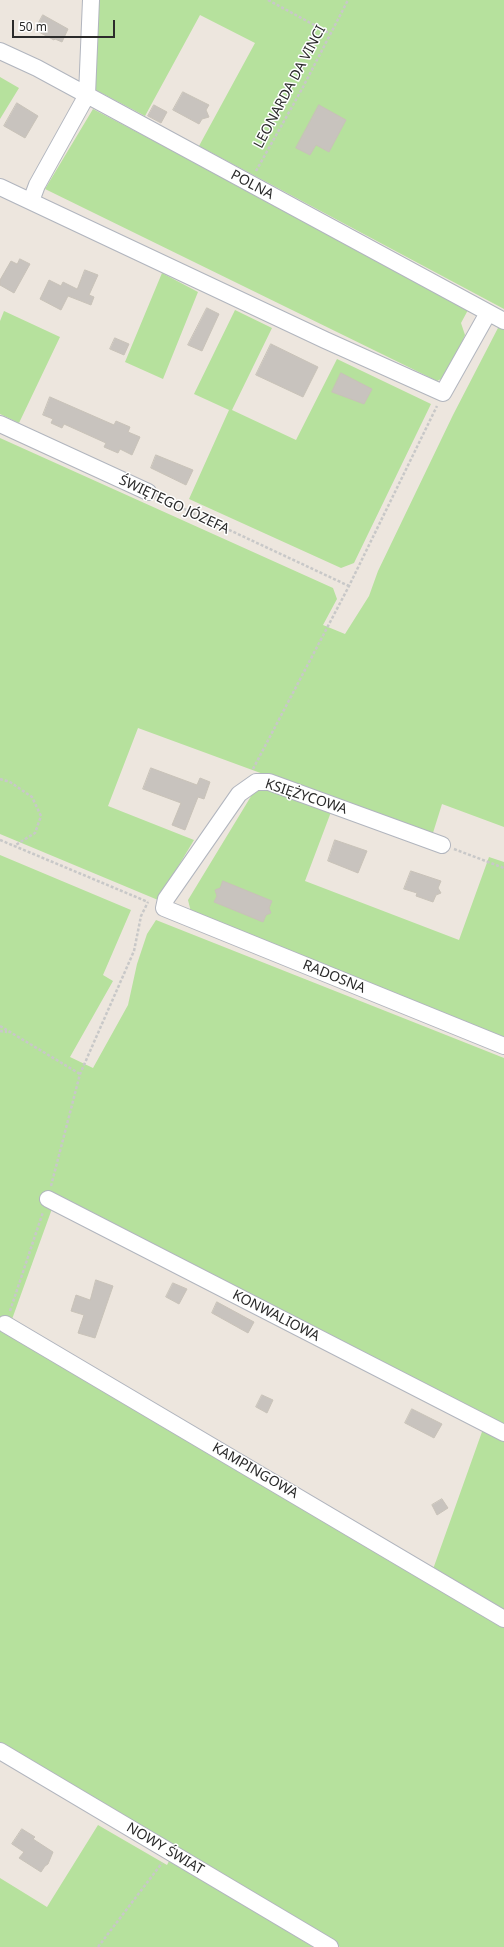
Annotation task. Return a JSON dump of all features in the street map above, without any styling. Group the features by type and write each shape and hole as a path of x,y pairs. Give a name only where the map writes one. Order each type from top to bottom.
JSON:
{"street":[{"path":"30,201 87,96 91,0"},
{"name":"POLNA","path":"0,51 87,96 504,321"},
{"path":"0,187 325,340 443,393 488,313"},
{"name":"ŚWIĘTEGO JÓZEFA","path":"0,424 148,492"},
{"name":"KSIĘŻYCOWA","path":"164,908 166,899 239,794 256,782 269,782 442,845"},
{"name":"RADOSNA","path":"164,908 504,1046"},
{"name":"KONWALIOWA","path":"48,1199 504,1433"},
{"name":"KAMPINGOWA","path":"5,1324 504,1619"},
{"name":"NOWY ŚWIAT","path":"0,1751 330,1947"}],"path":[{"path":"268,0 331,34"},
{"name":"LEONARDA DA VINCI","path":"249,183 302,89 348,0"},
{"path":"250,774 349,586 443,393"},
{"name":"ŚWIĘTEGO JÓZEFA","path":"148,492 349,586"},
{"path":"0,779 10,782 32,797 41,816 35,833 14,847"},
{"path":"0,840 164,908"},
{"path":"442,845 504,868"},
{"path":"5,1324 48,1199 80,1074 134,950 141,916 148,902"},
{"path":"0,1026 80,1074"},
{"path":"0,1031 8,1032"},
{"path":"98,1947 170,1852"}],"green space":[{"path":"98,0 504,0 504,309 199,146 255,43 200,15 145,116 94,89"},
{"path":"0,77 19,88 0,119"},
{"path":"93,109 282,208 468,310 461,323 465,335 447,376 437,381 45,189"},
{"path":"162,273 198,292 163,379 125,362"},
{"path":"235,310 272,328 232,410 296,440 337,359 431,404 354,563 341,568 189,499 229,410 194,394"},
{"path":"4,311 60,337 19,423 0,414 0,321"},
{"path":"499,326 504,329 504,827 442,804 432,836 138,728 108,806 194,840 158,900 0,834 0,438 333,588 337,599 323,625 345,634 369,596 378,571 453,415"},
{"path":"266,788 331,812 305,881 459,940 489,857 504,862 504,1037 191,912 188,900 253,793"},
{"path":"0,855 131,910 103,975 113,981 70,1057 93,1068 128,1005 137,964 147,934 156,920 504,1058 504,1430 53,1206 11,1322 504,1626 504,1947 340,1947 0,1746"},
{"path":"483,1429 504,1439 504,1614 432,1572"},
{"path":"98,1825 167,1865 170,1859 313,1947 0,1947 0,1878 47,1907"}],"building":[{"path":"43,15 68,29 62,42 55,39 54,40 35,30"},
{"path":"183,92 209,105 206,110 209,117 202,119 199,124 173,110"},
{"path":"17,103 38,116 25,138 4,126"},
{"path":"154,105 167,112 161,123 148,116"},
{"path":"319,105 346,120 329,152 316,145 310,155 296,148"},
{"path":"20,259 30,264 14,293 0,285 0,280 11,261 17,264"},
{"path":"85,270 98,275 89,295 94,297 91,305 68,296 61,310 40,299 49,280 61,286 63,282 77,289"},
{"path":"207,308 219,314 202,351 188,345"},
{"path":"115,338 129,344 124,355 110,349"},
{"path":"271,344 318,367 303,397 256,375"},
{"path":"341,373 372,389 364,404 332,392"},
{"path":"50,397 114,425 116,421 130,427 128,432 140,437 132,455 120,449 118,453 104,447 106,443 64,424 62,428 51,423 53,419 43,415"},
{"path":"156,455 193,470 186,485 151,468"},
{"path":"151,768 197,785 200,778 210,782 204,799 198,797 185,830 172,825 181,803 143,789"},
{"path":"335,840 367,851 358,873 328,861"},
{"path":"411,871 441,881 438,888 441,893 436,895 433,902 416,896 417,893 404,889"},
{"path":"223,881 272,901 269,908 271,913 266,915 263,922 214,902 217,896 215,890 220,888"},
{"path":"96,1280 113,1286 95,1338 78,1333 84,1315 71,1311 76,1295 90,1300"},
{"path":"173,1283 187,1289 179,1304 166,1297"},
{"path":"217,1302 254,1322 248,1333 212,1313"},
{"path":"262,1395 273,1400 267,1413 256,1407"},
{"path":"412,1409 442,1424 434,1438 405,1423"},
{"path":"442,1499 448,1508 437,1515 432,1505"},
{"path":"22,1829 35,1837 33,1839 53,1852 48,1864 41,1872 19,1858 24,1852 12,1844"}]}
